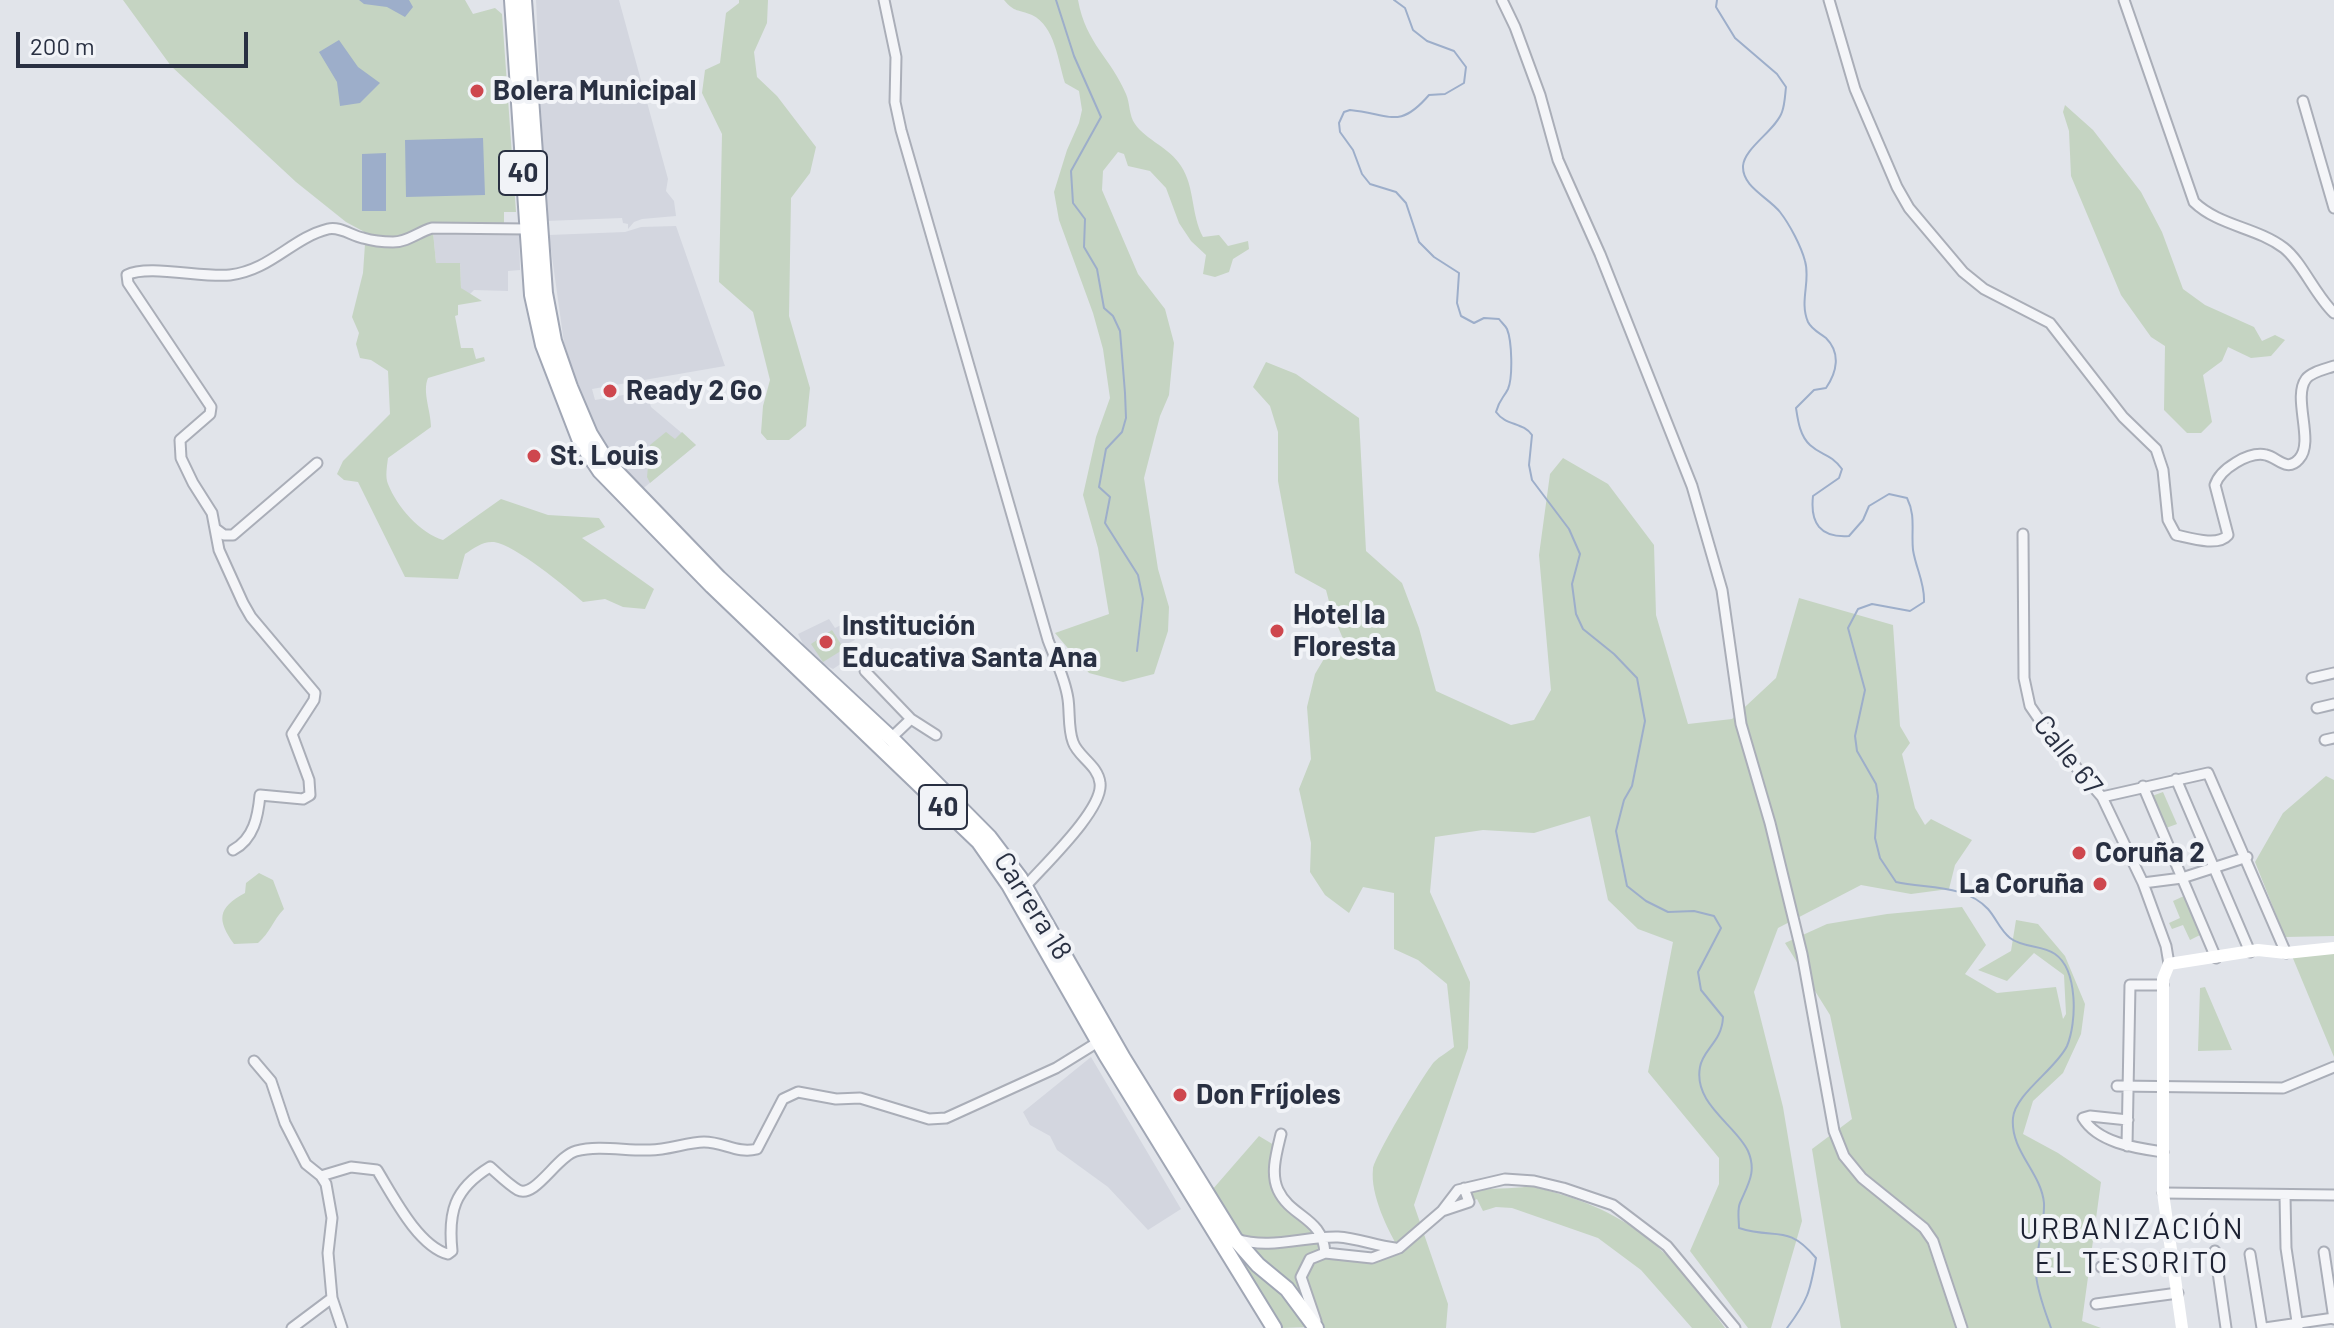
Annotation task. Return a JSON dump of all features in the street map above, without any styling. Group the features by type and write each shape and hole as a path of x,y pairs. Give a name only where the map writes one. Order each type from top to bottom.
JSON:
{"main road":[{"name":"40","path":"512,0 532,295 549,343"},
{"name":"40","path":"524,0 549,343"},
{"name":"Carrera 18","path":"549,343 590,434 608,463 719,578 891,738 989,837 1025,887 1123,1058 1235,1239 1258,1265 1287,1289 1317,1328"},
{"name":"Carrera 18","path":"549,343 580,441 600,471 712,586 979,842 1009,885 1098,1042 1274,1328"}],"street":[{"path":"884,0 896,57 895,102 901,130 1048,640 1063,680 1071,738 1075,748 1098,773 1101,784 1100,795 1089,814 1025,887"},
{"path":"1502,0 1540,95 1558,160 1600,254 1692,486 1722,590 1741,724 1770,823 1802,954 1834,1131 1844,1156 1862,1178 1924,1228 1933,1241 1962,1328"},
{"path":"1829,0 1855,89 1909,208 1963,272 1984,289 2050,323 2123,417 2156,449 2163,470 2168,520 2176,535 2216,542 2223,541 2228,535 2215,485 2217,477 2226,469 2254,455 2264,454 2282,464 2291,464 2300,459 2304,448 2304,380 2334,366"},
{"path":"2124,0 2194,202 2206,214 2269,238 2288,251 2320,300 2334,313"},
{"path":"2303,101 2334,208"},
{"path":"233,850 243,845 255,825 260,795 303,799 310,795 309,780 292,734 315,696 310,685 251,617 224,563 212,513 189,475 179,450 180,440 210,414 211,407 128,283 127,275 140,270 207,276 246,272 263,266 310,235 332,228 361,238 389,242 406,241 420,231 432,228 527,229"},
{"path":"216,529 224,535 233,535 317,463"},
{"name":"Calle 67","path":"2023,534 2024,678 2030,706 2056,744 2102,797 2143,883 2169,964"},
{"path":"865,671 911,719 936,735"},
{"path":"2312,678 2334,673"},
{"path":"2317,708 2334,704"},
{"path":"891,738 911,719"},
{"path":"2102,797 2208,773 2286,953"},
{"path":"2176,779 2250,952"},
{"path":"2143,786 2216,958"},
{"path":"2143,883 2182,878 2247,857"},
{"path":"2182,1328 2163,1193 2163,985 2169,964 2258,950 2286,953 2334,948"},
{"path":"2127,1146 2130,985 2163,985"},
{"path":"321,1176 351,1167 377,1170 428,1245 448,1254 452,1251 450,1219 453,1206 474,1178 490,1167 518,1190 526,1192 535,1188 558,1161 573,1151 651,1150 701,1142 720,1143 732,1150 757,1149 783,1099 798,1092 836,1099 860,1098 939,1120 957,1115 1056,1068 1098,1042"},
{"path":"254,1061 271,1081 285,1123 306,1164 326,1184 332,1218 328,1253 332,1298 342,1328"},
{"path":"2117,1086 2283,1088 2334,1067"},
{"path":"2128,1120 2083,1118 2090,1126 2127,1146 2163,1152"},
{"path":"1281,1134 1274,1163 1277,1188 1288,1205 1306,1217 1324,1238 1325,1253"},
{"path":"1317,1328 1301,1277 1310,1259 1325,1253 1372,1258 1399,1248 1442,1211 1469,1202 1464,1188 1516,1179 1563,1188 1613,1205 1667,1246 1735,1328"},
{"path":"2163,1193 2334,1195"},
{"path":"2285,1195 2286,1248 2298,1325"},
{"path":"1235,1239 1256,1243 1340,1237 1399,1248"},
{"path":"2215,1251 2226,1328"},
{"path":"2250,1254 2264,1328 2334,1318 2324,1252"},
{"path":"2101,1267 2173,1257"},
{"path":"2096,1304 2178,1293"},
{"path":"292,1328 332,1298"}],"shaded area":[{"path":"536,0 619,0 668,179 666,191 674,201 676,216 642,219 628,229 622,218 546,221"},
{"path":"676,226 725,366 592,389 595,400 646,391 651,407 696,445 640,491 611,460 594,431 583,402 564,343 549,235"},
{"path":"433,232 519,232 520,270 508,271 508,291 474,290 469,295 461,288 460,263 436,263"},
{"name":"Institución Educativa Santa Ana","path":"829,619 835,628 845,623 855,640 845,645 851,657 833,669 803,644 798,634"},
{"path":"1091,1057 1181,1209 1148,1230 1108,1187 1057,1150 1050,1136 1030,1125 1023,1112"}],"green space":[{"path":"123,0 465,0 473,14 495,8 502,14 516,212 504,212 504,224 433,224 418,227 403,237 370,235 346,222 296,182 171,66"},
{"path":"739,0 768,0 767,23 754,52 757,77 777,96 816,147 810,173 791,198 789,316 810,388 806,426 789,440 767,440 761,433 763,406 770,380 753,312 719,282 722,134 702,93 705,70 720,63 726,13"},
{"path":"1004,0 1078,0 1093,40 1126,94 1135,124 1181,166 1203,237 1219,235 1228,246 1248,241 1249,249 1233,259 1229,272 1215,277 1203,274 1206,255 1191,241 1179,223 1166,188 1150,171 1128,166 1124,154 1118,152 1103,171 1102,190 1138,274 1165,309 1174,343 1169,395 1160,416 1144,478 1158,569 1169,607 1168,631 1154,674 1123,682 1089,673 1055,633 1109,614 1098,548 1083,495 1096,437 1110,398 1103,349 1059,220 1054,192 1079,123 1082,110 1079,91 1065,83 1046,27 1040,20 1014,9"},
{"path":"2065,105 2093,130 2141,192 2162,232 2183,289 2205,305 2254,327 2262,341 2275,335 2285,340 2271,356 2251,358 2228,347 2222,361 2203,375 2212,422 2201,433 2187,433 2164,410 2165,346 2151,337 2121,295 2071,176 2069,131 2063,112"},
{"path":"433,232 436,263 460,263 461,288 482,301 458,305 458,315 455,316 461,348 473,348 476,359 484,357 485,361 428,378 426,395 431,427 388,458 387,478 392,493 418,525 443,540 501,499 548,515 599,518 605,527 582,538 654,589 645,609 623,607 605,599 583,602 527,558 494,542 482,544 465,554 458,579 405,577 358,482 344,480 337,474 343,461 390,414 388,371 371,360 360,358 356,344 359,333 352,317 363,273 365,244 400,247"},
{"path":"1266,362 1296,374 1359,418 1366,551 1402,583 1419,628 1436,691 1511,725 1534,720 1551,690 1539,555 1550,474 1563,458 1608,484 1654,545 1656,615 1688,724 1732,719 1776,678 1799,598 1893,625 1900,726 1910,743 1902,754 1915,808 1925,825 1931,819 1972,840 1955,865 1949,889 1911,894 1861,885 1778,928 1754,992 1783,1107 1802,1221 1771,1328 1748,1328 1690,1251 1719,1184 1719,1158 1648,1072 1673,942 1638,929 1608,900 1590,816 1534,833 1483,830 1435,837 1430,892 1470,982 1468,1048 1414,1205 1448,1304 1446,1328 1322,1328 1305,1278 1312,1262 1325,1256 1373,1261 1400,1251 1377,1201 1373,1179 1375,1161 1429,1070 1436,1060 1454,1047 1447,984 1418,960 1394,949 1394,893 1363,887 1349,913 1325,895 1310,872 1311,843 1299,789 1311,759 1307,707 1315,674 1328,652 1344,641 1326,590 1295,573 1278,481 1278,432 1270,406 1253,387"},
{"path":"666,432 675,439 682,432 696,445 650,483 647,477 650,445"},
{"path":"832,630 844,649 823,662 811,644"},
{"path":"2326,776 2334,780 2334,936 2285,937 2255,862 2283,813"},
{"path":"2163,792 2177,824 2166,828 2152,796"},
{"path":"259,873 273,880 284,909 258,943 234,944 223,921 225,909 245,893 246,883"},
{"path":"2184,896 2200,935 2190,940 2183,925 2172,929 2169,923 2180,918 2173,901"},
{"path":"1962,907 1986,945 1965,974 1997,993 2056,987 2063,1019 2066,1014 2064,975 2034,953 2007,981 1978,970 2011,951 2016,920 2038,924 2065,956 2085,1004 2081,1034 2063,1073 2033,1101 2023,1134 2101,1182 2082,1321 2101,1328 1841,1328 1812,1149 1852,1119 1830,1015 1785,943 1827,924 1887,914"},
{"path":"2334,952 2334,1057 2292,956"},
{"path":"2205,987 2232,1050 2198,1051 2200,988"},
{"path":"1259,1136 1274,1145 1273,1188 1318,1236 1285,1240 1240,1237 1212,1190"},
{"path":"1530,1186 1594,1206 1644,1235 1685,1275 1725,1328 1692,1328 1641,1270 1598,1238 1512,1208 1496,1207 1483,1211 1477,1199 1473,1201 1471,1193"},
{"path":"1319,1242 1322,1249 1302,1265 1306,1305 1247,1246"},
{"path":"1235,1254 1284,1293 1309,1327 1282,1328"}],"water":[{"path":"359,0 409,0 413,7 405,17 387,7 364,4"},
{"path":"339,40 358,67 380,83 360,103 340,106 337,82 319,52"},
{"path":"483,138 485,195 406,197 405,140"},
{"path":"386,153 386,211 362,211 362,154"}],"waterway":[{"path":"1056,0 1074,56 1101,117 1071,171 1073,203 1085,219 1084,247 1097,269 1104,308 1113,316 1120,331 1126,418 1122,432 1106,449 1099,487 1110,497 1105,523 1138,575 1143,599 1137,651"},
{"path":"1394,0 1405,8 1413,30 1427,41 1454,51 1466,67 1464,83 1445,94 1429,95 1410,113 1401,116 1350,110 1344,112 1339,123 1340,132 1370,184 1396,192 1406,203 1419,242 1434,257 1459,273 1457,303 1461,316 1474,323 1484,318 1499,319 1507,329 1511,376 1496,412 1532,435 1529,465 1532,480 1569,529 1580,554 1572,584 1576,614 1583,629 1637,678 1645,721 1632,786 1624,800 1616,831 1627,886 1646,901 1668,912 1694,911 1714,916 1721,928 1698,972 1701,990 1723,1017 1719,1033 1702,1061 1700,1080 1709,1103 1742,1141 1751,1158 1750,1178 1740,1203 1739,1228 1789,1236 1816,1258 1807,1295 1787,1328"},
{"path":"1717,0 1716,7 1735,38 1777,74 1786,87 1779,119 1749,152 1743,166 1747,180 1780,212 1798,242 1807,276 1805,306 1808,322 1834,350 1835,369 1826,388 1814,390 1796,408 1800,428 1807,441 1842,469 1839,478 1813,496 1815,521 1824,531 1849,536 1863,520 1869,506 1889,494 1907,498 1911,511 1913,550 1924,602 1910,611 1872,604 1858,609 1848,628 1865,690 1855,736 1857,751 1876,784 1875,838 1880,858 1896,882 1957,891 1979,901 2010,938 2055,954 2063,962 2072,984 2073,1024 2067,1046 2021,1100 2013,1118 2016,1141 2042,1192 2044,1203 2036,1275 2051,1328"}],"place":[{"name":"Bolera Municipal","path":"477,91"},
{"name":"Ready 2 Go","path":"610,391"},
{"name":"St. Louis","path":"534,456"},
{"name":"Hotel la Floresta","path":"1277,631"},
{"name":"Institución Educativa Santa Ana","path":"826,642"},
{"name":"Coruña 2","path":"2079,853"},
{"name":"La Coruña","path":"2100,884"},
{"name":"Don Fríjoles","path":"1180,1095"}],"district":[{"name":"URBANIZACIÓN EL TESORITO","path":"2132,1246"}]}
